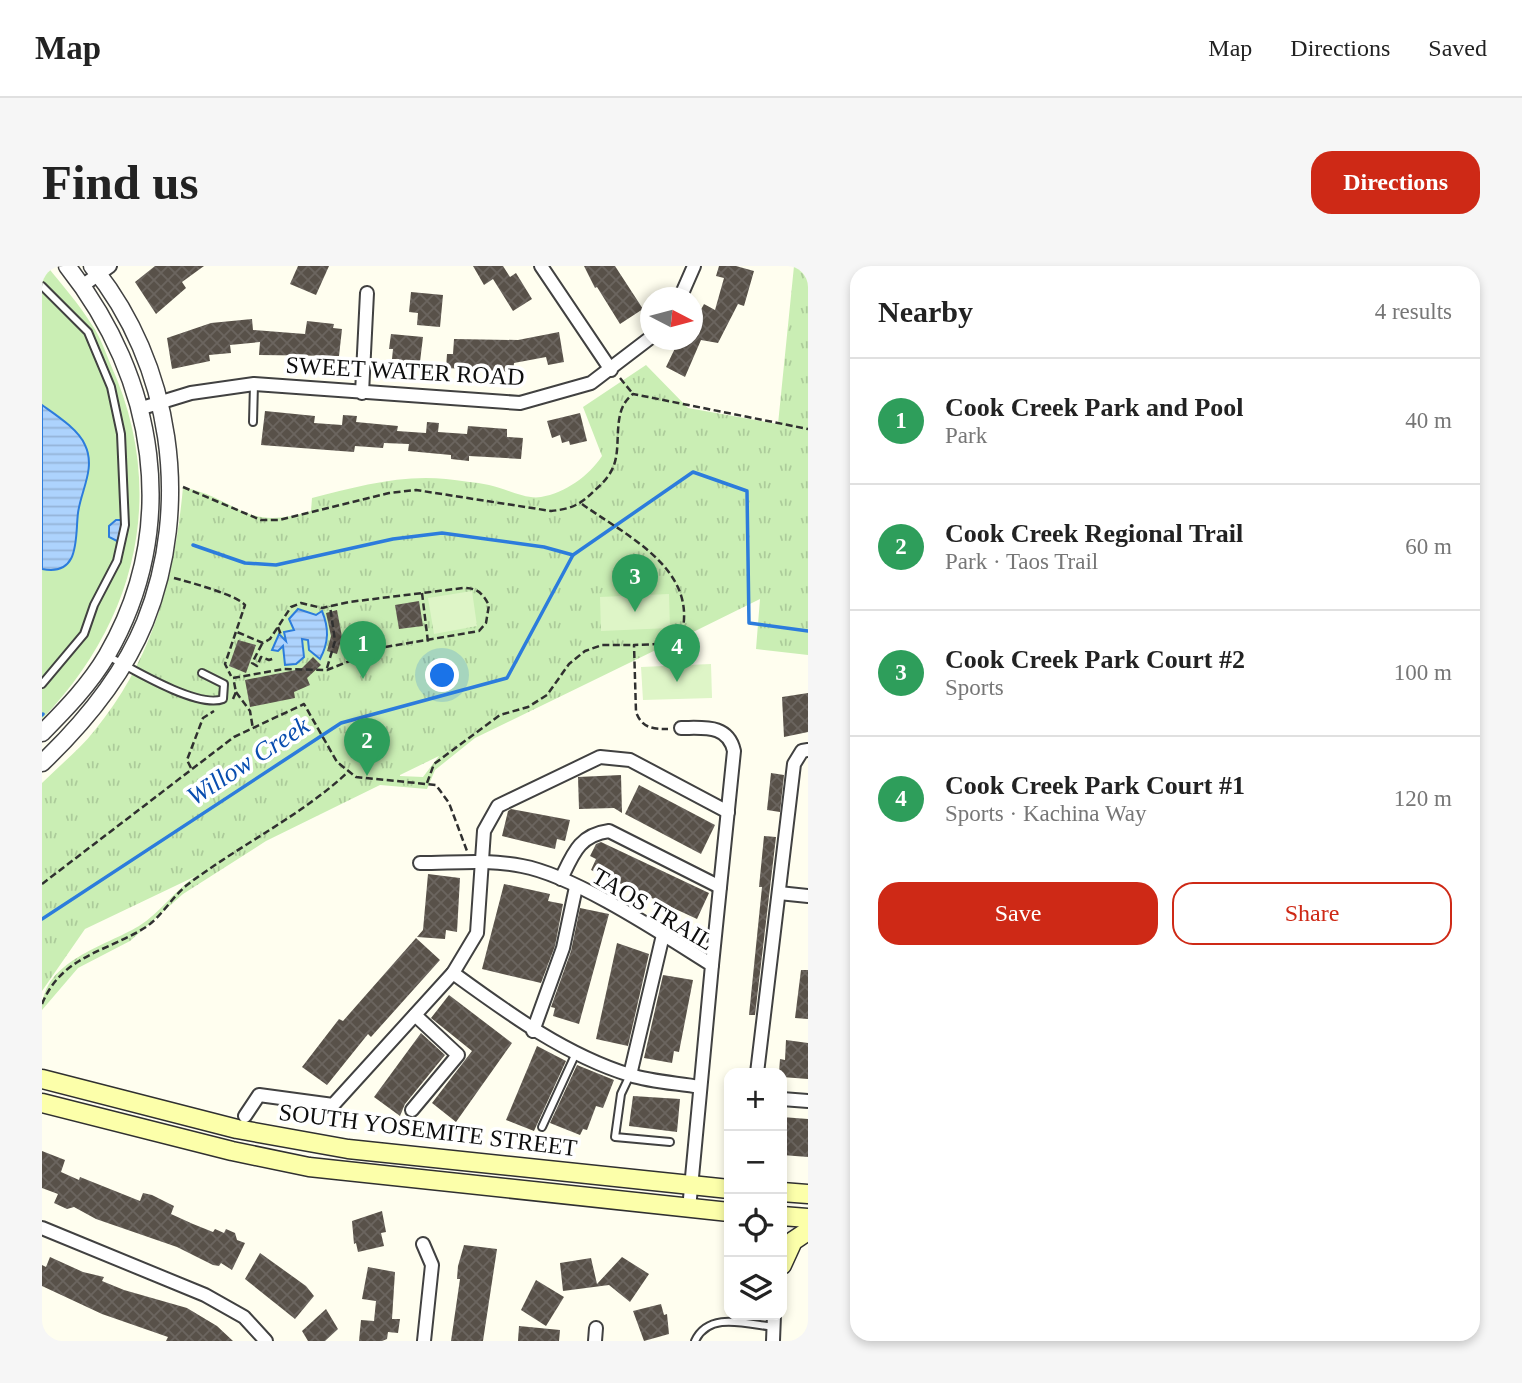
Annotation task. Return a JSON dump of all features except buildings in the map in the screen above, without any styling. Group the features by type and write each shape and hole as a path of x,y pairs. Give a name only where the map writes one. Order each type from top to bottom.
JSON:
{"main road":[{"name":"SOUTH YOSEMITE STREET","path":"42,1079 237,1129 322,1145 724,1189"},
{"name":"SOUTH YOSEMITE STREET","path":"42,1103 232,1152 309,1167 724,1213"},
{"path":"787,1192 808,1194"},
{"path":"787,1216 808,1218"},
{"path":"786,1257 793,1241 808,1231"}],"street":[{"path":"42,733 86,684 106,656 125,619 146,543 150,484 142,408 117,343 67,266"},
{"path":"541,266 611,370"},
{"path":"685,287 694,266"},
{"path":"42,763 77,727 124,664 144,623 166,546 170,467 160,402 135,334 100,269 82,286"},
{"path":"362,393 367,293"},
{"name":"SWEET WATER ROAD","path":"142,408 191,393 254,384 520,403 567,392 591,383 640,346"},
{"path":"681,728 721,730 732,739 734,751 712,965"},
{"path":"758,1068 794,764 802,751 808,750"},
{"path":"245,1116 259,1095 333,1105 453,973 477,933 477,862 484,831 498,806 600,757 630,760 728,812"},
{"path":"561,879 576,845 594,833 609,831 720,887"},
{"name":"TAOS TRAIL","path":"420,863 477,862 523,866 561,879 712,965 689,1209"},
{"path":"533,1031 563,948 576,887"},
{"path":"779,893 808,896"},
{"path":"630,1075 663,935"},
{"path":"453,973 533,1031 630,1075 700,1087"},
{"path":"412,1110 458,1055 415,1015"},
{"path":"787,1100 808,1101"},
{"path":"42,1228 205,1295 244,1317 267,1341"},
{"path":"423,1244 432,1265 424,1341"},
{"path":"773,1341 774,1321"}],"lane":[{"path":"42,286 88,332 104,367 121,434 125,524 117,561 94,605 84,634 42,684"},
{"path":"253,422 254,384"},
{"path":"106,656 205,700 223,699 224,684 202,673"},
{"path":"542,1127 577,1051"},
{"path":"630,1075 621,1094 615,1137 670,1143"},
{"path":"695,1341 700,1330 716,1322 774,1321"}],"path":[{"path":"611,370 634,394 808,429"},
{"path":"178,487 201,493 261,520 279,520 388,493 416,490 551,511 570,509 582,504 606,480 613,468 622,406 634,394"},
{"path":"427,784 434,764 500,715 528,707 547,695 569,664 585,651 602,645 667,643 678,636 684,616 682,590 674,575 582,504"},
{"path":"168,576 240,599 245,605 245,613 225,664 236,692 250,710 253,729"},
{"path":"232,678 284,668 327,670 385,647 428,642 479,631 489,614 489,605 482,592 474,588 322,608 301,603 291,607 270,639 262,643 252,663 257,666 261,657 268,660 275,658"},
{"path":"422,593 428,642"},
{"path":"429,593 430,598"},
{"path":"327,670 335,631 330,607"},
{"path":"278,627 281,635"},
{"path":"328,631 335,631"},
{"path":"237,632 262,643"},
{"path":"436,633 437,639"},
{"path":"634,645 636,712 640,722 647,727 681,728"},
{"path":"298,662 300,669"},
{"path":"232,702 236,692"},
{"path":"42,884 234,737 304,704 337,762 356,777 436,785 449,803 477,862"},
{"path":"191,768 187,760 203,718 220,709"},
{"path":"42,1004 65,971 90,952 146,926 186,886 244,849 349,771"}],"green space":[{"path":"42,266 47,266 76,302 95,329 104,349 128,411 137,458 139,505 134,552 121,596 101,639 75,680 42,719"},
{"path":"794,266 808,266 808,655 756,649 760,599 679,639 677,643 666,645 475,738 435,770 427,789 380,785 266,841 183,894 130,941 78,968 42,1010 45,993 64,967 94,948 139,926 196,876 85,929 42,991 42,783 95,730 132,675 158,615 167,584 183,487 218,499 244,512 271,518 289,517 311,511 312,498 378,482 412,478 478,483 529,497 550,495 576,482 602,456 583,407 646,365 688,408 778,424","holes":["439,756 423,777 400,775"]},
{"path":"472,591 477,626 434,634 428,598"},
{"path":"669,594 670,628 601,631 600,597"},
{"path":"711,664 712,698 643,700 641,667"}],"water":[{"path":"42,405 82,439 89,462 78,513 74,553 64,567 55,570 42,569"},
{"path":"116,520 122,520 121,538 117,541 109,537 109,526"},
{"path":"298,609 316,615 322,611 327,629 325,647 320,659 309,650 308,640 302,639 304,657 296,664 285,665 283,646 278,651 272,650 279,634 286,641 284,632 294,630 289,619"}],"waterway":[{"name":"Willow Creek","path":"42,919 341,723 507,678 573,555 693,472 747,491 749,623 808,631"},
{"path":"193,545 245,563 276,565 393,539 442,533 544,547 573,555"}],"place":[{"name":"Cook Creek Park Court #2","path":"635,612"},
{"name":"Cook Creek Park and Pool","path":"363,679"},
{"name":"Cook Creek Park Court #1","path":"677,682"},
{"name":"Cook Creek Regional Trail","path":"367,776"}]}
